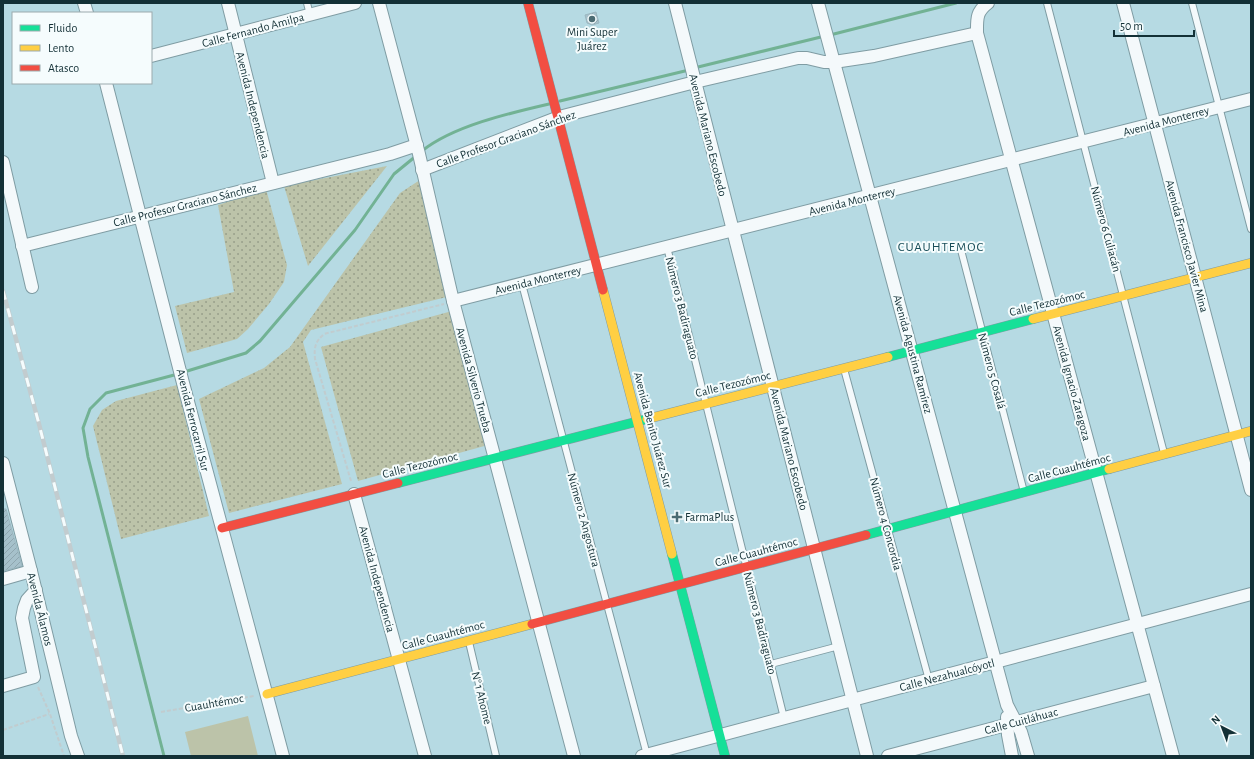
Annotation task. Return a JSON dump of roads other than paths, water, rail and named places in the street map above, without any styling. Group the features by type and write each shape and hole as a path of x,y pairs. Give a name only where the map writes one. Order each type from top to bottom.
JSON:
{"street":[{"name":"Avenida Independencia","path":"228,3 273,183"},
{"name":"Calle Fernando Amilpa","path":"152,56 236,34 309,9 355,3"},
{"name":"Avenida Silverio Trueba","path":"379,3 416,145 454,301 574,756"},
{"name":"Avenida Benito Juárez Sur","path":"528,3 725,756"},
{"name":"Avenida Mariano Escobedo","path":"675,3 867,756"},
{"name":"Avenida Agustina Ramírez","path":"818,3 1012,724 1021,732 1028,756"},
{"path":"977,33 977,21 980,10 988,3"},
{"name":"Avenida Francisco Javier Mina","path":"1122,3 1251,490"},
{"name":"Calle Profesor Graciano Sánchez","path":"422,170 558,114 798,58 807,58 824,62 833,58 874,56 977,33"},
{"name":"Avenida Ignacio Zaragoza","path":"977,33 1173,756"},
{"name":"Avenida Ferrocarril Sur","path":"106,84 178,358 183,383 283,756"},
{"name":"Avenida Monterrey","path":"454,301 1251,99"},
{"name":"Calle Profesor Graciano Sánchez","path":"22,246 390,154 416,145"},
{"path":"3,162 32,287"},
{"name":"Calle Tezozómoc","path":"222,528 1251,263"},
{"name":"Calle Cuauhtémoc","path":"267,694 1251,431"},
{"name":"Avenida Álamos","path":"3,463 9,508 31,571 71,736 78,756"},
{"name":"Avenida Independencia","path":"354,494 425,756"},
{"path":"3,579 31,571"},
{"path":"3,686 34,677 22,618 27,600 36,590"},
{"name":"Calle Nezahualcóyotl","path":"645,755 1251,594"},
{"name":"Calle Cuitláhuac","path":"888,756 1154,686"},
{"name":"Avenida Agustina Ramírez","path":"1012,724 1008,735 1012,756"}],"lane":[{"name":"Número 6 Culiacán","path":"1047,3 1164,454"},
{"path":"1192,3 1251,229"},
{"name":"Número 3 Badiraguato","path":"667,247 784,718"},
{"name":"Número 5 Cosalá","path":"961,250 1024,492"},
{"name":"Número 2 Angostura","path":"522,284 607,604 645,755"},
{"name":"Número 4 Concordia","path":"844,368 929,680"},
{"name":"N° 1 Ahome","path":"468,640 496,756"},
{"path":"770,664 839,646"}],"waterway":[{"path":"830,35 956,3"},
{"path":"694,68 825,36"},
{"path":"560,101 689,70"},
{"path":"422,151 449,134 500,116 549,104"},
{"path":"184,372 246,353 260,341 355,230 394,174 416,156"},
{"path":"164,756 88,457 83,428 90,409 106,393 178,374"}],"railway":[{"path":"3,291 39,424 123,756"}],"place":[{"name":"Mini Super Juárez","path":"592,19"},
{"name":"FarmaPlus","path":"677,517"}],"district":[{"name":"CUAUHTEMOC","path":"941,246"}]}
